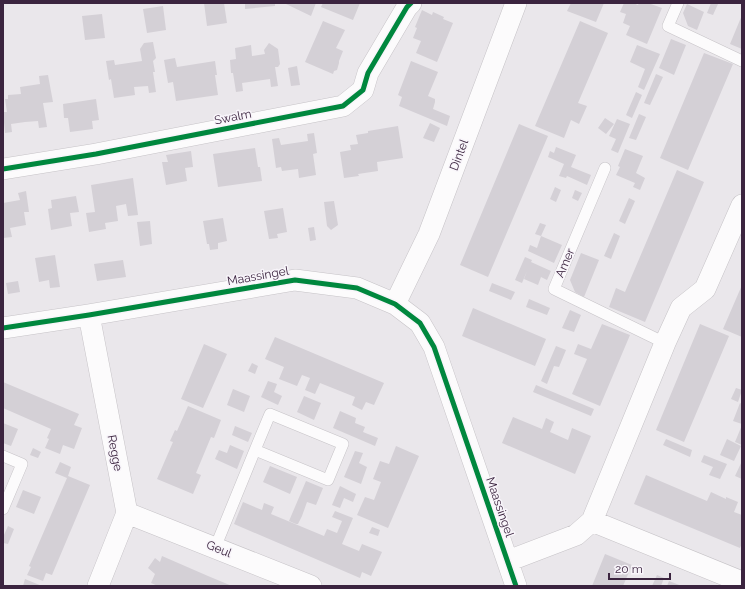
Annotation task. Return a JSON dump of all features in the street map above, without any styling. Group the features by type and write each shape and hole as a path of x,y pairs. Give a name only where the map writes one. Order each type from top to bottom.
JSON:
{"street":[{"name":"Swalm","path":"3,169 96,154 343,106 363,90 368,73 407,7 411,3"},
{"name":"Dintel","path":"395,304 429,234 516,3"},
{"path":"508,561 576,535 592,522 665,343 681,308 705,288 742,205"},
{"name":"Maassingel","path":"3,328 296,280 357,288 395,304 420,323 434,346 516,586"},
{"name":"Regge","path":"89,315 126,513"},
{"path":"98,586 126,513"},
{"name":"Geul","path":"126,513 312,586"},
{"path":"592,522 742,582"}],"lane":[{"path":"678,3 668,26 742,61"},
{"name":"Amer","path":"605,168 554,290 665,343"},
{"path":"215,548 270,414 343,444 328,480 256,450"},
{"path":"3,456 22,464 4,505"}],"building":[{"path":"204,3 224,3 227,23 207,26"},
{"path":"245,3 275,3 275,6 245,9"},
{"path":"316,3 311,16 286,4"},
{"path":"323,3 360,3 353,20 321,7"},
{"path":"571,3 604,3 596,22 567,11"},
{"path":"624,3 633,3 638,5 639,3 648,3 662,8 647,44 626,35 630,26 623,23 626,14 620,12"},
{"path":"711,3 718,4 713,15 707,13"},
{"path":"687,4 704,12 697,30 688,26 683,13"},
{"path":"163,6 166,30 147,33 143,9"},
{"path":"422,10 432,15 433,12 444,17 443,19 453,23 437,62 416,53 421,41 413,38 417,28 415,27"},
{"path":"102,14 105,38 85,40 82,16"},
{"path":"742,15 742,49 730,44"},
{"path":"323,21 345,30 336,48 343,51 337,70 334,71 333,74 305,62"},
{"path":"580,21 608,33 578,103 587,106 579,124 571,120 564,138 535,126"},
{"path":"671,39 686,45 674,75 659,68"},
{"path":"153,42 156,58 153,61 155,72 153,72 156,92 149,93 148,86 134,87 135,95 114,98 106,61 114,60 115,65 142,61 140,49 144,43"},
{"path":"269,43 278,49 280,64 278,67 275,67 278,86 271,87 270,79 242,83 243,91 236,92 233,73 231,73 230,60 236,59 235,48 251,45 252,56 265,54 264,50"},
{"path":"637,45 660,54 644,90 638,87 645,69 630,62"},
{"path":"704,53 733,64 688,170 660,158"},
{"path":"175,58 177,67 215,61 217,75 215,75 218,95 176,101 173,82 168,83 164,60"},
{"path":"411,61 438,72 428,96 435,99 433,109 450,116 447,126 399,106 402,97 398,95"},
{"path":"297,66 300,85 291,86 288,68"},
{"path":"656,74 663,77 650,105 644,103"},
{"path":"48,75 53,102 43,103 47,127 39,128 38,121 11,124 12,132 5,133 3,112 7,112 5,99 8,99 8,95 21,94 20,87 40,84 39,76"},
{"path":"636,92 642,95 632,118 626,115"},
{"path":"96,99 99,120 92,121 93,129 70,132 68,118 64,118 63,104"},
{"path":"639,114 646,117 636,140 629,138"},
{"path":"605,118 614,124 606,134 598,128"},
{"path":"617,119 630,124 618,153 611,150 616,139 609,136"},
{"path":"430,123 440,128 434,142 423,138"},
{"path":"519,124 548,136 488,277 460,265"},
{"path":"398,126 403,158 377,162 378,171 344,178 340,152 351,150 350,145 358,144 356,135 368,133 368,131"},
{"path":"314,133 317,153 313,154 316,175 299,178 298,169 282,171 281,167 276,168 272,139 279,138 281,145 308,141 307,134"},
{"path":"556,147 576,155 571,167 591,175 587,185 567,176 566,178 559,176 564,164 548,157 550,151 554,153"},
{"path":"255,148 262,181 218,187 213,154"},
{"path":"625,149 643,156 636,173 645,178 640,190 633,187 635,183 616,175"},
{"path":"191,151 193,167 185,168 187,181 166,185 162,162 168,162 166,155"},
{"path":"677,170 704,182 645,322 609,307 616,288 625,292"},
{"path":"133,178 138,215 128,216 126,204 116,206 118,221 105,223 106,229 89,232 86,213 95,212 91,185"},
{"path":"555,187 561,190 556,202 550,199"},
{"path":"575,190 582,193 578,201 572,198"},
{"path":"26,191 29,212 24,212 26,225 10,228 12,237 3,238 3,203 20,200 18,193"},
{"path":"76,196 79,212 70,213 72,226 51,230 48,209 52,208 51,200"},
{"path":"629,198 635,201 625,224 619,221"},
{"path":"334,201 338,225 331,230 327,226 324,202"},
{"path":"283,208 287,232 277,234 278,238 269,239 264,211"},
{"path":"223,218 227,241 218,243 218,249 210,250 209,244 207,244 203,221"},
{"path":"150,221 152,244 140,246 137,222"},
{"path":"540,223 546,225 541,236 535,234"},
{"path":"314,227 316,240 310,241 308,228"},
{"path":"614,233 620,236 611,259 604,256"},
{"path":"541,236 562,245 554,263 528,251 530,245 537,248"},
{"path":"581,253 599,260 584,297 575,292 570,280"},
{"path":"55,255 60,287 50,288 49,280 39,282 35,258"},
{"path":"525,257 532,260 531,262 551,271 547,280 541,277 538,285 524,279 527,271 522,283 515,280"},
{"path":"123,260 126,277 97,281 94,264"},
{"path":"18,281 20,292 8,294 6,283"},
{"path":"492,283 515,292 511,300 489,291"},
{"path":"742,285 742,337 723,329"},
{"path":"529,299 550,308 547,315 526,307"},
{"path":"473,308 546,339 535,366 462,336"},
{"path":"570,310 581,315 574,332 562,328"},
{"path":"602,324 630,335 600,406 572,394 587,359 574,354 578,344 591,349"},
{"path":"700,324 729,336 684,442 656,430"},
{"path":"275,337 384,383 374,405 366,402 362,410 352,405 355,397 320,383 315,394 305,390 310,378 302,375 297,386 279,379 284,367 265,359"},
{"path":"204,344 227,354 203,408 181,399"},
{"path":"556,346 566,350 559,367 554,366 547,384 541,381"},
{"path":"252,363 258,366 255,374 248,371"},
{"path":"268,381 277,384 274,392 282,396 278,405 261,397"},
{"path":"3,382 79,414 74,425 82,428 74,449 63,445 60,454 45,448 51,429 3,408"},
{"path":"536,385 594,409 591,416 533,392"},
{"path":"736,388 742,390 738,402 731,399"},
{"path":"233,389 250,396 244,412 227,405"},
{"path":"304,396 321,403 314,420 297,412"},
{"path":"740,403 742,404 742,424 733,421"},
{"path":"188,406 221,420 214,438 211,437 196,473 201,475 193,494 157,479 173,442 170,441 175,430 177,431"},
{"path":"340,411 356,418 355,423 365,427 363,432 378,438 375,446 333,428"},
{"path":"513,417 542,429 546,418 554,422 550,432 568,440 572,428 591,436 575,474 502,443"},
{"path":"3,423 18,429 11,446 3,443"},
{"path":"742,425 742,445 735,442"},
{"path":"235,426 252,433 248,442 232,435"},
{"path":"666,439 692,450 690,457 663,445"},
{"path":"727,439 741,446 734,461 720,455"},
{"path":"230,445 244,451 237,469 215,459 219,450 227,453"},
{"path":"396,446 419,456 388,528 357,515 365,497 374,500 381,482 373,479 380,461 389,464"},
{"path":"33,448 41,452 38,458 30,455"},
{"path":"355,451 363,453 359,463 367,467 361,484 344,477"},
{"path":"704,455 727,464 720,479 709,475 713,467 701,462"},
{"path":"742,461 742,479 735,476"},
{"path":"60,462 71,467 68,476 90,485 52,575 46,573 43,581 27,575 31,567 29,566 67,478 55,473"},
{"path":"270,466 297,477 290,494 263,482"},
{"path":"646,475 707,501 711,492 726,499 726,497 738,502 734,512 742,515 742,543 740,548 634,504"},
{"path":"306,481 323,488 316,505 307,502 298,524 296,524 289,521"},
{"path":"340,486 356,494 353,502 344,498 340,508 332,505"},
{"path":"23,490 41,497 34,514 16,507"},
{"path":"243,502 262,510 264,503 274,507 271,514 324,536 327,529 337,533 342,521 332,517 335,511 353,518 342,544 359,551 362,544 382,552 371,576 362,572 360,578 234,524"},
{"path":"8,526 14,529 8,544 3,543 3,537"},
{"path":"372,527 380,530 378,536 369,533"},
{"path":"605,554 632,565 623,586 592,586"},
{"path":"162,556 232,586 158,586 151,583 155,574 148,568 155,558 160,562"},
{"path":"657,575 664,578 661,586 652,586"},
{"path":"25,579 42,586 23,586"},
{"path":"669,581 682,586 667,586"}],"cycle path":[{"path":"3,169 96,154 343,106 363,90 368,73 407,7 411,3"},
{"path":"3,328 295,280 357,288 395,304 420,323 434,347 516,586"}]}
